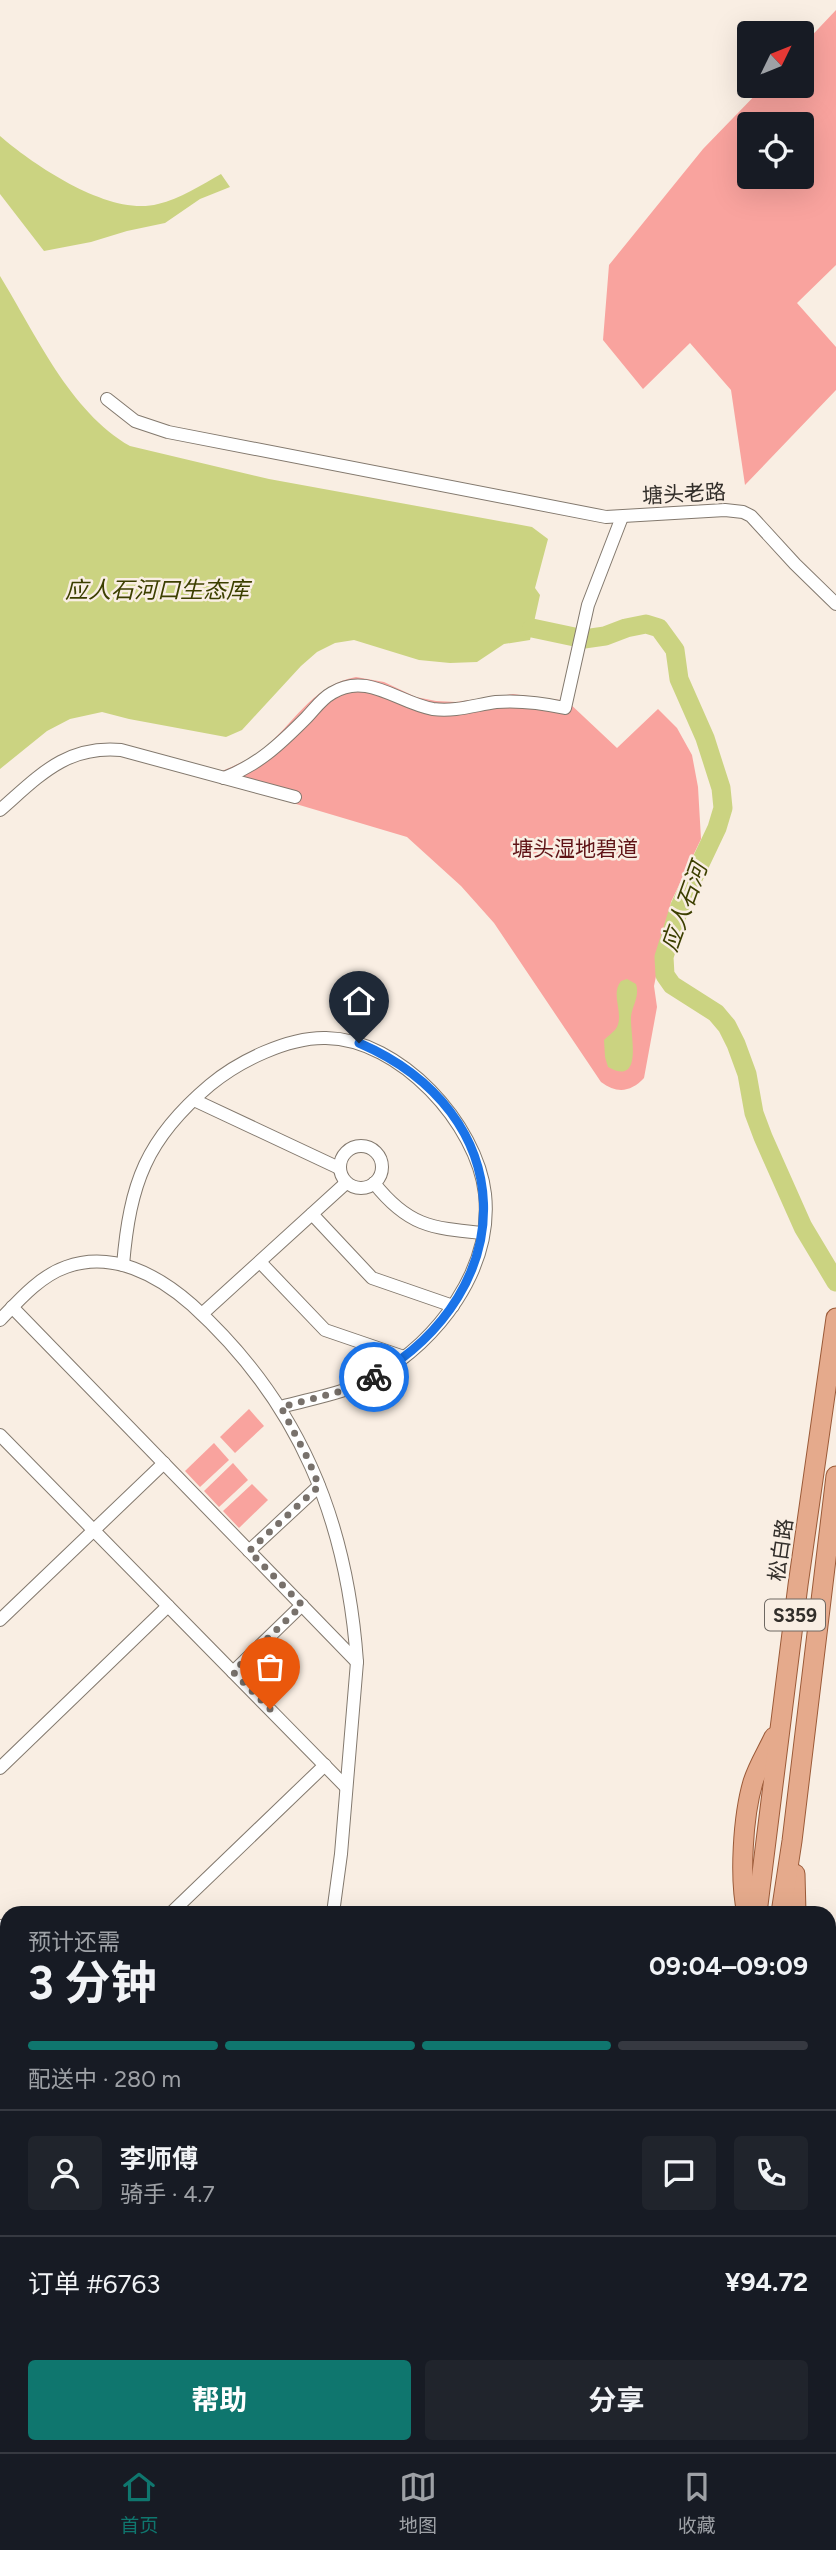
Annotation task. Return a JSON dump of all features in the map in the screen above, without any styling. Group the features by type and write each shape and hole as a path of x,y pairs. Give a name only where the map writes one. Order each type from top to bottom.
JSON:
{"main road":[{"name":"松白路","path":"758,1906 836,1318"},
{"name":"S359","path":"796,1906 792,1841 836,1476"},
{"path":"746,1906 741,1877 750,1794 757,1771 781,1720"},
{"path":"782,1906 792,1841"}],"street":[{"name":"塘头老路","path":"107,399 135,421 169,432 606,517 725,510 743,512 759,523 795,564 836,604"},
{"path":"224,778 262,760 283,742 321,701 344,687 369,685 413,704 435,709 457,709 513,701 565,708 588,605 622,517"},
{"path":"0,810 65,758 102,748 121,750 295,797"},
{"path":"122,1265 129,1209 139,1176 164,1132 194,1100 251,1058 291,1044 325,1037 359,1043 394,1060 429,1090 456,1122 467,1140 485,1193 482,1233 474,1269 467,1284 453,1306 425,1338 388,1369 360,1384 281,1407"},
{"path":"194,1100 339,1168"},
{"path":"354,1146 372,1149 382,1164 380,1175 374,1184 362,1188 346,1183 339,1168 346,1150 354,1146"},
{"path":"202,1314 346,1183"},
{"path":"374,1184 398,1210 423,1224 482,1233"},
{"path":"312,1214 372,1278 453,1306"},
{"path":"260,1262 325,1330 404,1357"},
{"path":"0,1320 40,1282 65,1267 81,1263 122,1265 144,1271 179,1293 202,1314 251,1367 281,1407 319,1486 343,1560 352,1611 357,1662 334,1906"},
{"path":"12,1307 357,1662"},
{"path":"0,1435 346,1787"},
{"path":"0,1620 164,1463"},
{"path":"249,1551 319,1486"},
{"path":"233,1672 302,1605"},
{"path":"0,1768 168,1606"},
{"path":"178,1906 325,1765"},
{"path":"326,1906 338,1875"}],"green space":[{"path":"836,10 836,265 797,303 836,347 836,390 745,485 731,390 690,343 643,389 603,340 609,265 703,149 737,114 737,189 814,189 814,112 739,112 752,98 814,98 814,33"},
{"name":"塘头湿地碧道","path":"356,677 384,682 416,697 436,701 456,702 513,694 567,701 617,748 658,709 677,728 692,755 698,787 701,839 671,902 654,986 657,1007 644,1078 634,1086 618,1090 601,1082 494,923 461,886 407,837 219,781 222,771 265,748 318,695 329,687"},
{"path":"249,1409 264,1426 235,1453 220,1437"},
{"path":"214,1443 229,1460 200,1487 185,1471"},
{"path":"233,1463 248,1480 219,1507 204,1491"},
{"path":"252,1484 268,1500 239,1528 223,1511"}],"water":[{"path":"0,136 33,161 74,186 118,203 139,206 166,202 221,174 230,187 200,199 165,223 44,251 0,194"},
{"name":"应人石河口生态库","path":"0,276 72,392 89,413 130,446 269,479 532,527 548,539 535,588 540,595 530,640 504,644 477,662 450,663 419,660 354,640 335,643 317,652 301,666 242,730 226,737 102,712 70,719 47,731 0,769"},
{"path":"627,979 636,984 637,988 631,1017 633,1056 627,1070 619,1071 608,1067 604,1040 617,1027 618,986 621,981"}],"waterway":[{"name":"应人石河","path":"532,628 584,639 646,624 659,628 675,650 679,679 705,738 721,788 723,808 717,828 680,906 664,957 665,975 672,985 716,1013 727,1026 747,1074 754,1113 763,1137 803,1227 836,1282"}],"way so far":[{"path":"270,1709 233,1672 302,1605 249,1551 319,1486 281,1407 342,1391 374,1377"}],"route":[{"path":"359,1043 394,1060 444,1105 467,1140 485,1193 482,1233 474,1269 459,1298 425,1338 388,1369 374,1377"}]}
